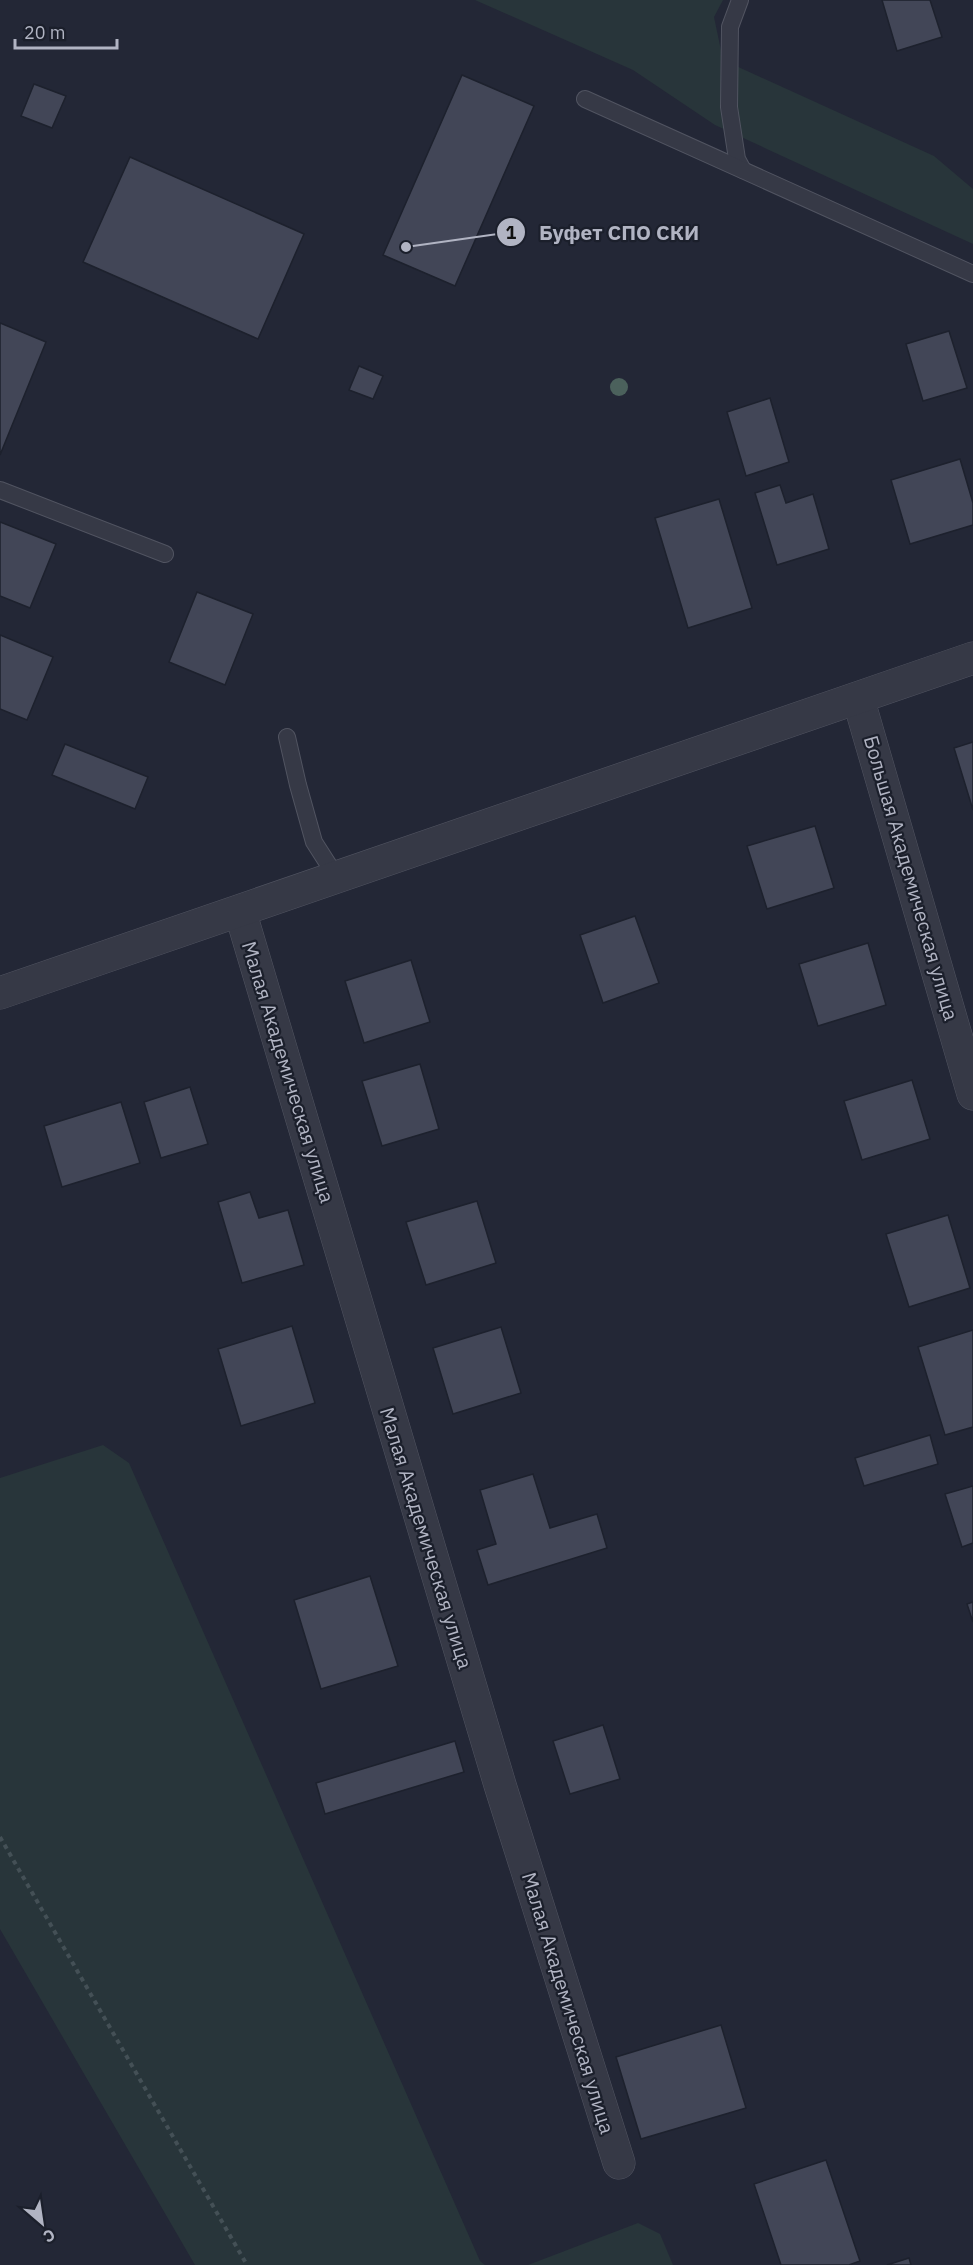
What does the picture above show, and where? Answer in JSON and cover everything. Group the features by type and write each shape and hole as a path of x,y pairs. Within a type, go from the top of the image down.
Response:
{"street":[{"path":"0,993 973,658"},
{"name":"Большая Академическая улица","path":"858,698 973,1094"},
{"name":"Малая Академическая улица","path":"240,911 500,1785 618,2163"}],"lane":[{"path":"740,0 730,27 729,107 737,159 743,170"},
{"path":"585,99 973,274"},
{"path":"0,490 165,554"},
{"path":"287,737 314,842 337,878"}],"path":[{"path":"0,1837 247,2265"}],"shaded area":[{"path":"475,0 723,0 714,17 723,60 934,156 973,189 973,244 715,125 633,70"},
{"path":"103,1445 129,1463 480,2261 485,2265 195,2265 0,1929 0,1478"},
{"path":"638,2223 660,2234 673,2265 528,2265"}],"building":[{"path":"882,0 930,0 942,37 897,51"},
{"path":"462,75 534,106 455,286 383,255"},
{"path":"34,84 66,96 52,128 21,116"},
{"path":"130,157 304,234 258,339 83,262"},
{"path":"0,323 46,342 0,455"},
{"path":"949,331 967,388 923,401 906,344"},
{"path":"359,366 383,376 373,399 349,390"},
{"path":"770,398 789,462 746,476 727,412"},
{"path":"960,459 973,503 973,525 910,544 891,480"},
{"path":"780,485 786,503 813,494 829,549 777,565 755,493"},
{"path":"719,499 752,608 688,628 655,518"},
{"path":"0,522 56,544 30,608 0,596"},
{"path":"197,592 253,614 225,685 169,662"},
{"path":"0,635 53,657 27,720 0,709"},
{"path":"973,742 973,810 954,748"},
{"path":"65,744 148,777 135,809 52,775"},
{"path":"815,826 834,888 767,909 747,846"},
{"path":"635,916 659,983 603,1003 580,935"},
{"path":"868,943 886,1005 818,1026 799,964"},
{"path":"411,960 430,1022 364,1043 345,981"},
{"path":"420,1064 439,1129 382,1146 362,1081"},
{"path":"912,1080 930,1139 862,1160 844,1101"},
{"path":"190,1087 208,1144 161,1158 144,1102"},
{"path":"121,1102 140,1163 62,1187 44,1126"},
{"path":"250,1192 259,1218 288,1210 304,1265 242,1283 218,1202"},
{"path":"477,1201 496,1263 426,1285 406,1222"},
{"path":"948,1215 970,1288 909,1307 886,1234"},
{"path":"292,1326 315,1403 241,1426 218,1349"},
{"path":"501,1327 521,1393 453,1414 433,1348"},
{"path":"973,1330 973,1427 945,1435 918,1347"},
{"path":"930,1435 938,1464 864,1486 855,1458"},
{"path":"533,1474 550,1528 597,1514 607,1548 488,1585 477,1550 496,1544 480,1490"},
{"path":"973,1486 973,1543 962,1547 945,1494"},
{"path":"370,1576 398,1666 321,1689 294,1600"},
{"path":"973,1602 973,1622 967,1604"},
{"path":"603,1725 620,1779 570,1794 553,1741"},
{"path":"455,1741 464,1772 325,1814 316,1783"},
{"path":"721,2025 746,2108 641,2139 616,2057"},
{"path":"826,2160 860,2261 849,2265 781,2265 754,2184"},
{"path":"909,2258 911,2265 887,2265"}],"place":[{"name":"Буфет СПО СКИ","path":"406,247"}]}
